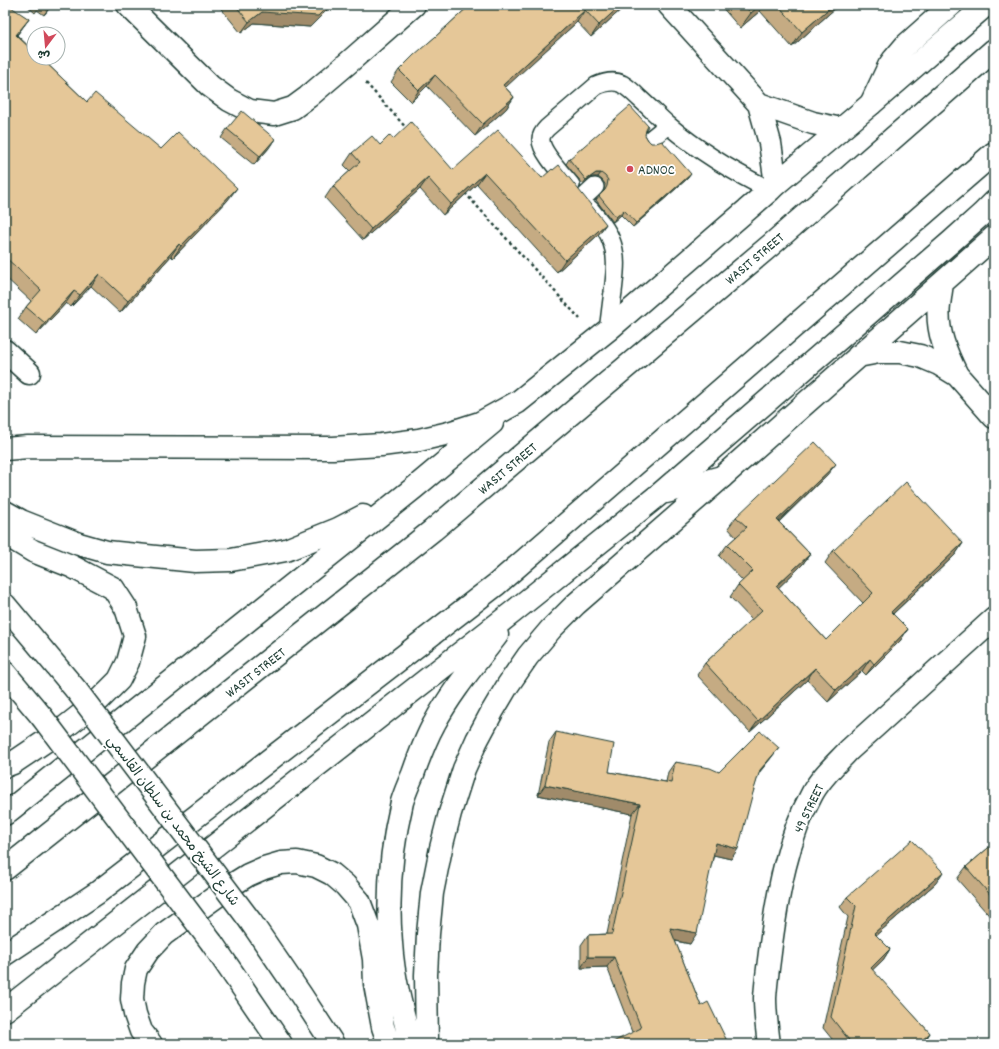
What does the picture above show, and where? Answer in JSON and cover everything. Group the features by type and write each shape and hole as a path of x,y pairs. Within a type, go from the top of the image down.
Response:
{"main road":[{"path":"128,5 210,86 229,100 250,111 274,114 293,108 308,97 414,5"},
{"path":"669,5 759,104 770,143 773,187"},
{"path":"872,104 889,66 900,52 951,5"},
{"path":"5,814 414,488 603,334 986,5"},
{"name":"WASIT STREET","path":"5,869 433,530 772,244 994,50"},
{"path":"759,104 813,123 841,129"},
{"path":"5,954 97,893 497,584 994,153"},
{"path":"5,1010 513,612 661,494 946,246 994,202"},
{"path":"427,1044 426,976 432,893 450,813 464,769 477,740 508,685 528,656 551,629 576,604 994,237"},
{"path":"942,283 939,307 940,331 946,353 956,375"},
{"path":"5,351 29,373"},
{"path":"858,356 879,352 900,352 920,356 939,364 956,375 994,417"},
{"path":"5,449 28,447 333,448 381,445 419,440 480,423 518,402"},
{"path":"661,494 722,477"},
{"path":"5,512 21,522 79,544 107,552 195,561 231,560 286,550 332,532 414,488"},
{"path":"5,534 33,551 71,566 113,588 126,608 135,636 128,662 119,680 96,703 59,732 13,763 5,766"},
{"name":"شارع الشيخ محمد بن سلطان القاسمي","path":"5,605 77,691 250,922 333,1044"},
{"path":"411,1044 396,982 391,944 389,908 395,836 402,800 421,751 434,724 450,698 513,612"},
{"name":"49 STREET","path":"770,1044 766,1022 765,998 774,925 789,853 800,819 812,793 828,772 849,750 992,626"},
{"path":"5,673 42,717 212,943 282,1044"},
{"path":"150,1044 142,1031 132,999 136,968 148,951 164,934 234,883 264,868 281,863 297,862 316,866 332,874 345,885 359,902 368,925 374,959 375,984 383,1027 389,1044"}],"lane":[{"path":"603,334 616,269 614,248 606,229 545,153 541,140 546,128 596,86 614,82 622,84 630,89 668,124 702,152 754,182 773,187"},
{"path":"652,138 668,124"},
{"path":"582,199 595,187"}],"path":[{"path":"348,63 412,134"},
{"path":"465,192 603,334"}],"building":[{"path":"5,5 8,5 29,19 16,35 26,44 26,66 49,66 87,102 95,93 161,149 178,132 237,188 181,246 179,244 128,301 99,274 80,295 74,291 45,323 26,307 41,290 5,257"},
{"path":"235,5 329,5 318,16 262,12 249,22"},
{"path":"470,5 621,5 599,25 585,10 503,85 514,97 483,124 435,75 419,90 399,70"},
{"path":"743,5 760,5 751,13"},
{"path":"778,5 833,5 802,32"},
{"name":"ADNOC","path":"630,106 648,126 645,135 648,140 651,143 662,141 691,174 636,223 624,210 616,217 599,196 607,186 608,180 605,176 601,173 596,173 586,180 569,159"},
{"path":"242,111 275,139 260,156 227,129"},
{"path":"411,122 453,170 498,130 542,178 559,165 606,224 565,260 485,173 451,204 428,178 371,229 333,186 360,162 352,153 372,136 380,145 390,135 393,139"},
{"path":"815,442 836,464 777,520 810,554 776,586 826,640 873,593 833,551 906,482 963,543 891,612 908,629 874,664 870,659 836,690 815,668 758,721 705,663 762,610 738,585 753,571 727,545 747,527 736,517"},
{"path":"760,731 779,748 760,770 738,849 716,843 697,933 670,928 701,1006 708,1002 727,1041 727,1044 609,1044 641,1028 614,957 588,957 588,935 612,934 640,804 545,785 556,732 614,744 609,772 671,783 675,762 710,768 719,772"},
{"path":"912,840 943,872 874,933 890,949 871,968 930,1033 918,1044 852,1044 831,1017 856,906 847,897"},
{"path":"994,843 994,899 966,867"}],"place":[{"name":"ADNOC","path":"630,169"}]}
